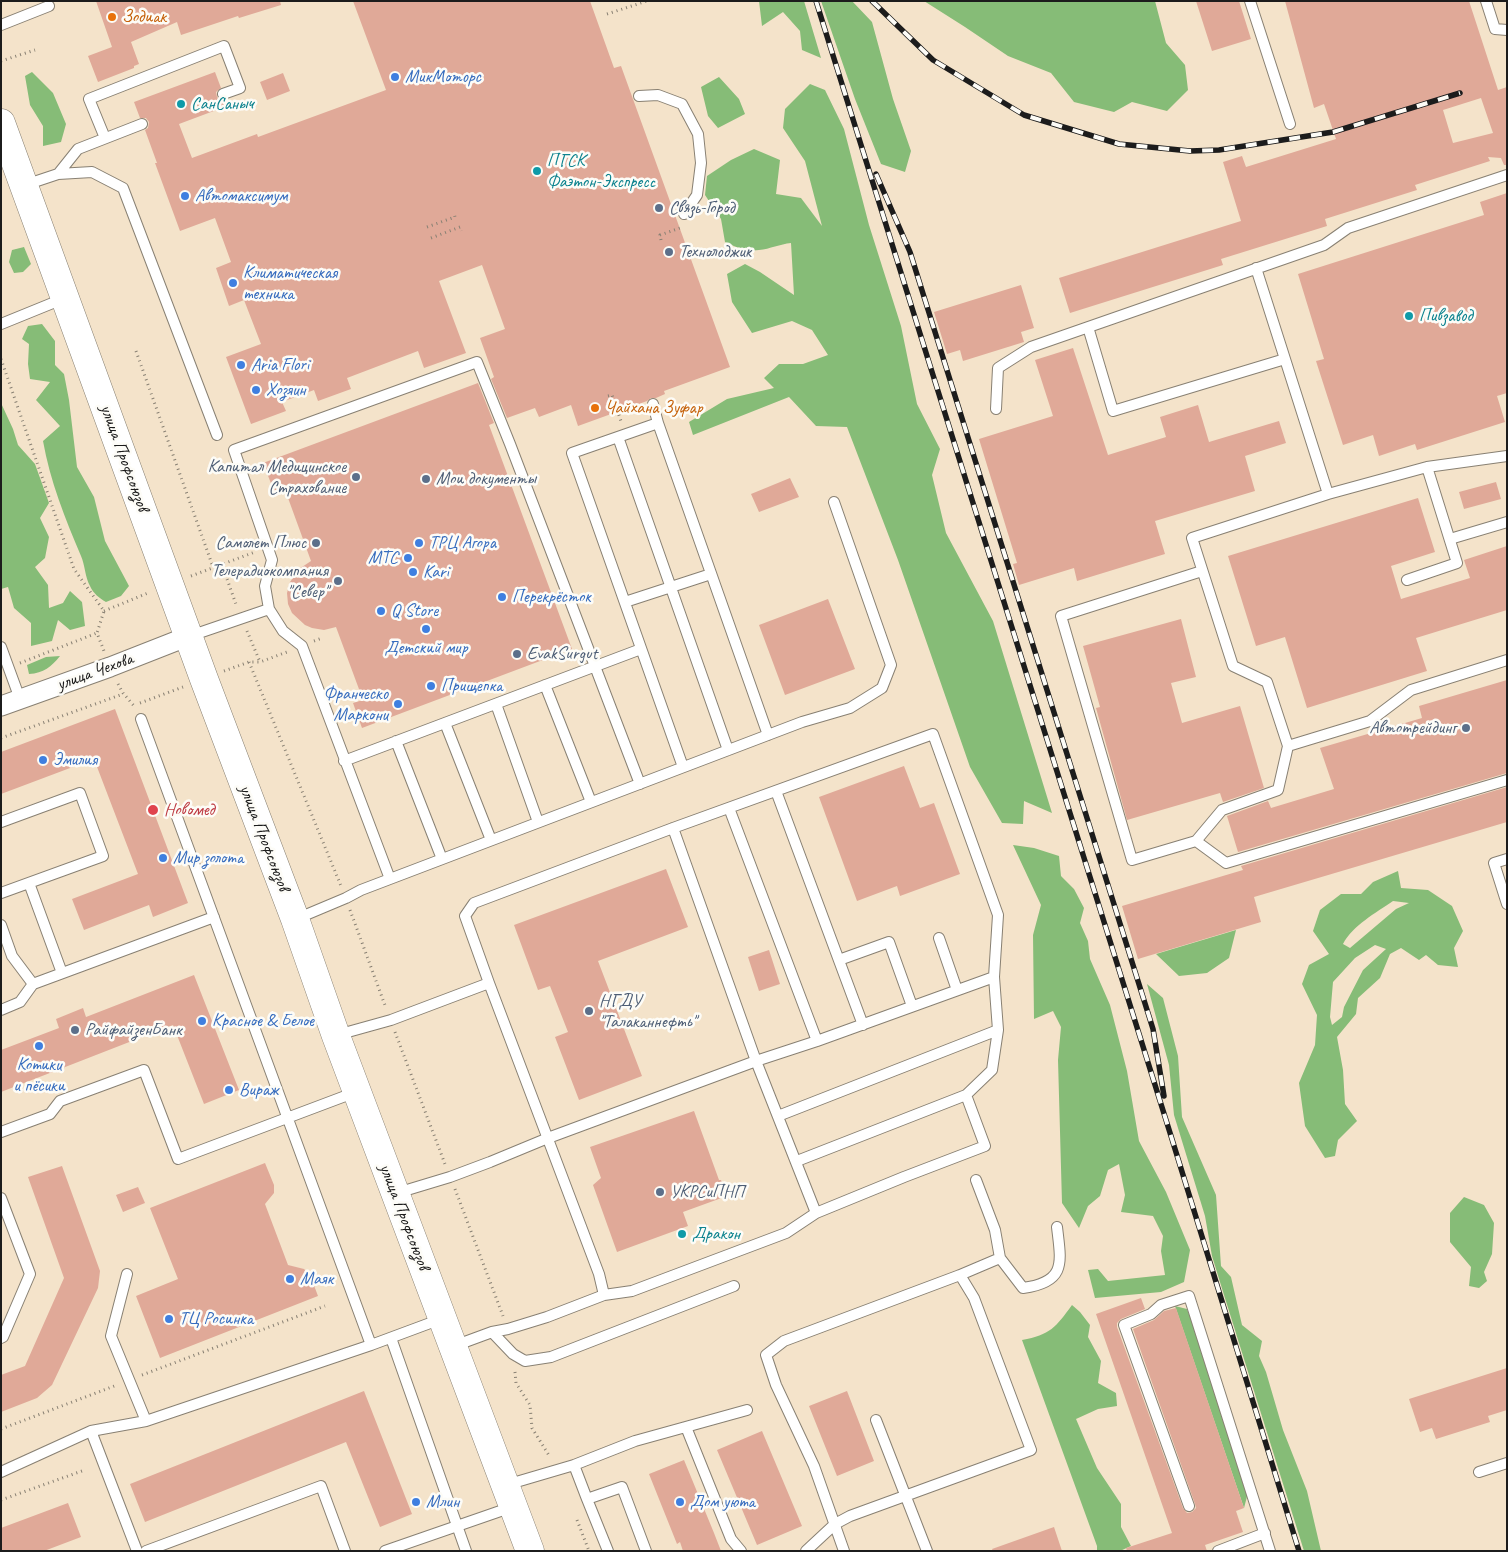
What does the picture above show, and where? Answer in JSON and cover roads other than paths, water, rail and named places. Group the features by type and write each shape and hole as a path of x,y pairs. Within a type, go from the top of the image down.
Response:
{"main road":[{"name":"улица Профсоюзов","path":"1,123 295,919 336,1036 530,1551"}],"street":[{"name":"улица Чехова","path":"1,706 189,636"}],"lane":[{"path":"1250,1 1290,124"},
{"path":"1486,1 1495,29 1507,30"},
{"path":"1,25 49,6"},
{"path":"105,138 89,99 224,46 240,88 223,94"},
{"path":"638,96 658,96 682,104 698,134 701,163 697,195 684,214"},
{"path":"58,174 78,149 142,124"},
{"path":"24,185 58,174 92,172 123,188 217,435"},
{"path":"996,408 998,368 1030,347 1324,245 1348,228 1507,175"},
{"path":"1256,268 1328,494"},
{"path":"1,324 66,297"},
{"path":"1088,327 1113,411 1285,359"},
{"path":"390,879 302,646 283,631 269,609 265,586 272,560 234,450 477,362 640,784"},
{"path":"652,404 768,735"},
{"path":"658,423 572,453 683,767"},
{"path":"618,437 728,750"},
{"path":"1202,571 1060,616 1132,860 1196,841 1222,810 1278,790 1288,746 1267,682 1233,666 1192,538 1328,494 1427,466 1506,459"},
{"path":"1407,580 1457,563 1427,466"},
{"path":"295,919 361,890 538,822 802,722 850,708 882,688 891,665 834,502"},
{"path":"1450,539 1507,522"},
{"path":"625,602 710,574"},
{"path":"189,636 269,609"},
{"path":"1,647 20,700"},
{"path":"344,760 641,649"},
{"path":"1288,746 1370,722 1410,690 1507,660"},
{"path":"545,685 591,802"},
{"path":"496,704 538,822"},
{"path":"141,719 371,1345"},
{"path":"445,723 491,840"},
{"path":"604,1295 599,1274 489,983 466,916 474,903 673,828 933,734 998,915 994,977 998,1030 992,1070 966,1095 796,1161"},
{"path":"396,741 442,859"},
{"path":"1196,841 1226,863 1507,780"},
{"path":"776,791 863,1025"},
{"path":"1,822 80,793 103,856 1,893"},
{"path":"729,808 817,1041"},
{"path":"673,828 756,1061 816,1213"},
{"path":"1507,859 1494,863 1507,904"},
{"path":"29,883 62,973"},
{"path":"1,1010 20,1002 32,984 214,917"},
{"path":"1,925 12,956 32,984"},
{"path":"939,938 957,990"},
{"path":"839,960 889,942 912,1006"},
{"path":"396,1194 450,1177 548,1138 756,1061 863,1025 994,977"},
{"path":"336,1036 391,1020 489,983"},
{"path":"778,1116 998,1030"},
{"path":"1,1132 50,1114 60,1100 144,1070 178,1159 357,1091"},
{"path":"453,1347 492,1332 547,1317 604,1295 632,1291 786,1233 816,1213 985,1146 966,1095"},
{"path":"976,1180 995,1230 1000,1258 1023,1288 1038,1286 1054,1277 1061,1262 1057,1227"},
{"path":"1,1198 30,1274 1,1338"},
{"path":"844,1551 814,1466 776,1385 766,1355 784,1341 960,1275 1000,1258"},
{"path":"127,1274 111,1336 146,1421"},
{"path":"806,1551 835,1524 850,1516 1030,1450 974,1298 960,1275"},
{"path":"492,1332 513,1354 525,1361 551,1357 734,1286"},
{"path":"1189,1506 1124,1325 1151,1314 1162,1305 1189,1296 1270,1551"},
{"path":"1,1472 91,1431 146,1421 442,1319"},
{"path":"391,1338 466,1551"},
{"path":"385,1551 456,1526 557,1469 634,1441 747,1410"},
{"path":"876,1420 928,1551"},
{"path":"686,1427 730,1539 741,1551"},
{"path":"91,1431 137,1551"},
{"path":"1479,1472 1507,1463"},
{"path":"574,1464 608,1551"},
{"path":"146,1551 321,1486 345,1551"},
{"path":"587,1499 622,1487 646,1551"},
{"path":"1218,1551 1264,1533"}],"railway":[{"path":"816,1 1299,1551"},
{"path":"872,1 933,60 1024,115 1119,144 1190,151 1219,150 1333,132 1460,93"},
{"path":"876,174 910,252 1153,1029 1164,1096"}],"place":[{"name":"Зодиак","path":"112,17"},
{"name":"МикМоторс","path":"395,77"},
{"name":"СанСаныч","path":"181,104"},
{"name":"ПГСК Фаэтон-Экспресс","path":"537,171"},
{"name":"Автомаксимум","path":"185,196"},
{"name":"Связь-Город","path":"659,208"},
{"name":"Технолоджик","path":"669,252"},
{"name":"Климатическая техника","path":"233,283"},
{"name":"Пивзавод","path":"1409,316"},
{"name":"Aria Flori","path":"241,365"},
{"name":"Хозяин","path":"256,390"},
{"name":"Чайхана Зуфар","path":"595,408"},
{"name":"Капитал Медицинское Страхование","path":"356,477"},
{"name":"Мои документы","path":"426,479"},
{"name":"Самолет Плюс","path":"316,543"},
{"name":"ТРЦ Агора","path":"419,543"},
{"name":"МТС","path":"408,558"},
{"name":"Kari","path":"413,572"},
{"name":"Телерадиокомпания \"Север\"","path":"338,581"},
{"name":"Перекрёсток","path":"502,597"},
{"name":"Q Store","path":"381,611"},
{"name":"Детский мир","path":"426,629"},
{"name":"EvakSurgut","path":"517,654"},
{"name":"Прищепка","path":"431,686"},
{"name":"Франческо Маркони","path":"398,704"},
{"name":"Автотрейдинг","path":"1466,728"},
{"name":"Эмилия","path":"43,760"},
{"name":"Новомед","path":"153,810"},
{"name":"Мир золота","path":"163,858"},
{"name":"НГДУ \"Талаканнефть\"","path":"589,1011"},
{"name":"Красное & Белое","path":"202,1021"},
{"name":"РайфайзенБанк","path":"75,1030"},
{"name":"Котики и пёсики","path":"39,1046"},
{"name":"Вираж","path":"229,1090"},
{"name":"УКРСиПНП","path":"660,1192"},
{"name":"Дракон","path":"682,1234"},
{"name":"Маяк","path":"290,1279"},
{"name":"ТЦ Росинка","path":"169,1319"},
{"name":"Млин","path":"416,1502"},
{"name":"Дом уюта","path":"680,1502"}]}
